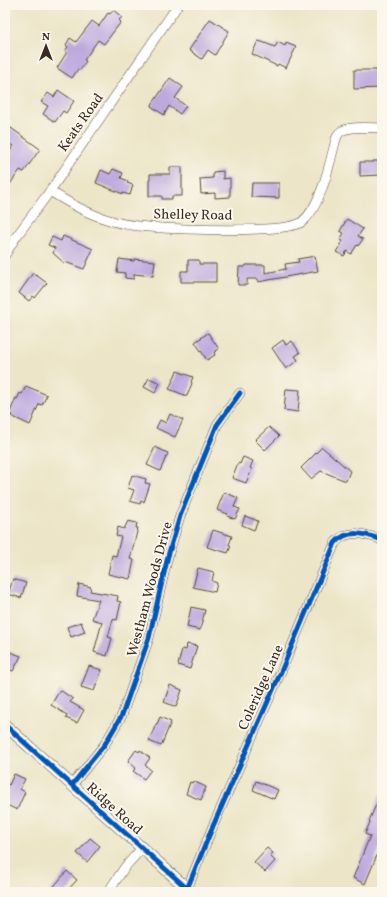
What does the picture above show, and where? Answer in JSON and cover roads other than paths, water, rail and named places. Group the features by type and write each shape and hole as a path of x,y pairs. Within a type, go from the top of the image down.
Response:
{"street":[{"name":"Keats Road","path":"5,256 16,237 50,191 178,5"},
{"name":"Shelley Road","path":"50,191 67,202 90,213 121,223 147,227 249,229 280,228 298,224 312,213 322,188 336,139 340,133 345,130 356,128 382,128"},
{"name":"Westham Woods Drive","path":"72,785 105,744 122,715 149,638 168,556 180,516 217,425 240,393"},
{"name":"Coleridge Lane","path":"189,890 213,826 280,674 335,542 343,535 352,533 361,533 382,540"},
{"name":"Ridge Road","path":"5,725 189,890"},
{"path":"108,892 125,867 142,848"}]}
